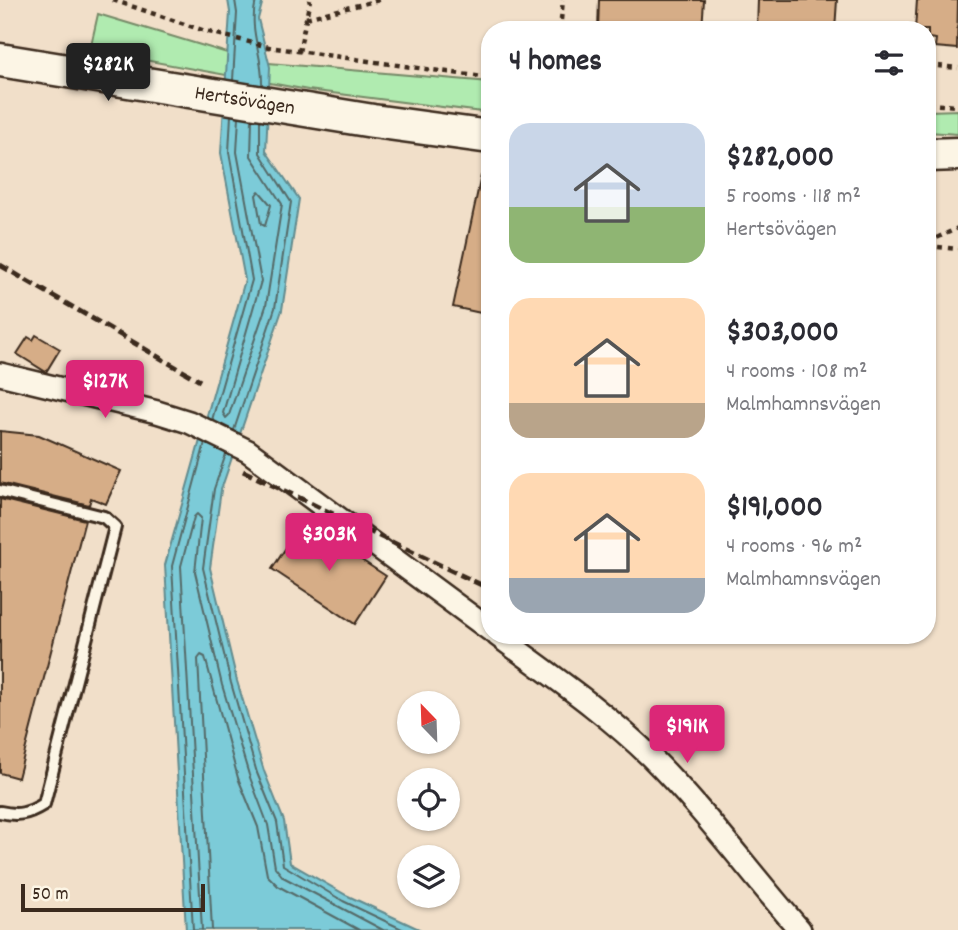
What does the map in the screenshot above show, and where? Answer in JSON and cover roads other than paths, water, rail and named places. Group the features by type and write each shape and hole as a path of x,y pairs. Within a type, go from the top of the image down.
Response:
{"main road":[{"name":"Hertsövägen","path":"7,61 481,136"},
{"path":"936,155 958,154"}],"street":[{"path":"0,374 132,405 189,422 248,451 481,623"},
{"path":"509,644 591,705 650,757 800,930"}],"lane":[{"path":"0,491 104,517 114,527 44,803 30,813 15,815 0,812"}],"water":[{"path":"228,0 263,0 258,19 270,67 266,151 299,199 282,310 221,490 210,568 237,681 264,771 284,821 290,863 346,895 421,930 186,930 165,565 245,280 221,153 230,12"}],"railway":[{"path":"0,265 200,381"},
{"path":"243,471 481,585"}]}
